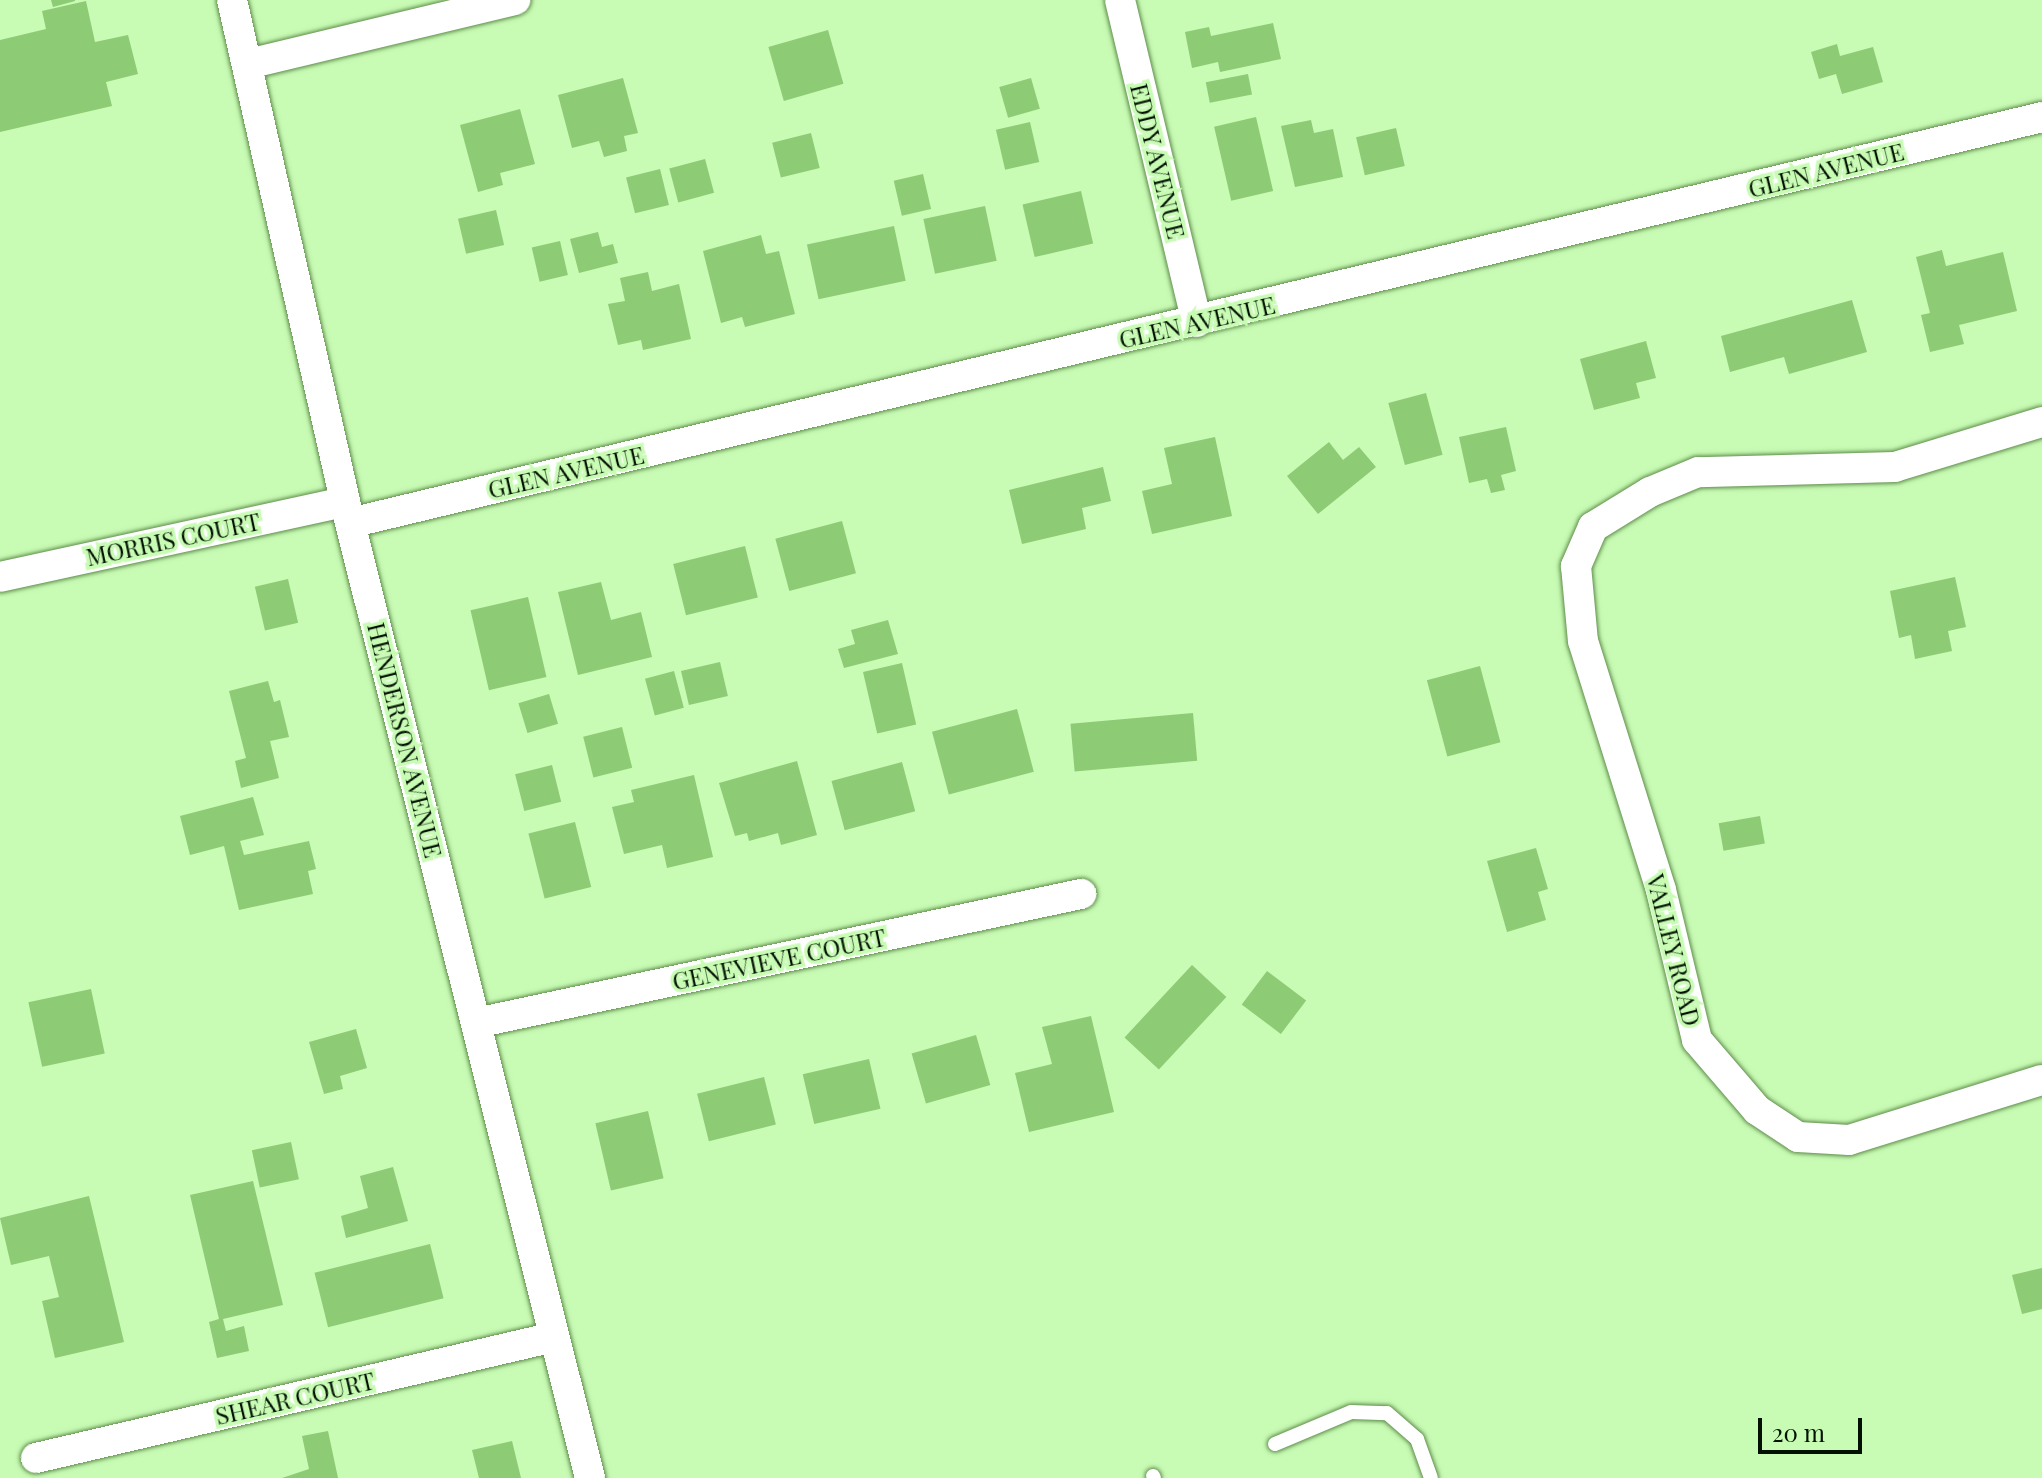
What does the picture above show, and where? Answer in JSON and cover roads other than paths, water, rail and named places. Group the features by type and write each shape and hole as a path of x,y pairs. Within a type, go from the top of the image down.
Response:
{"street":[{"name":"HENDERSON AVENUE","path":"232,0 348,512 590,1478"},
{"path":"248,64 515,0"},
{"name":"EDDY AVENUE","path":"1120,0 1197,322"},
{"name":"GLEN AVENUE","path":"348,512 1197,322 2042,117"},
{"name":"VALLEY ROAD","path":"2042,422 1895,467 1698,472 1650,492 1593,527 1576,566 1583,641 1661,890 1697,1040 1757,1110 1798,1137 1849,1140 2042,1080"},
{"name":"MORRIS COURT","path":"0,577 348,512"},
{"name":"GENEVIEVE COURT","path":"476,1023 1081,894"},
{"name":"SHEAR COURT","path":"36,1458 554,1337"}],"lane":[{"path":"1275,1444 1351,1412 1387,1413 1417,1439 1431,1478"}]}
